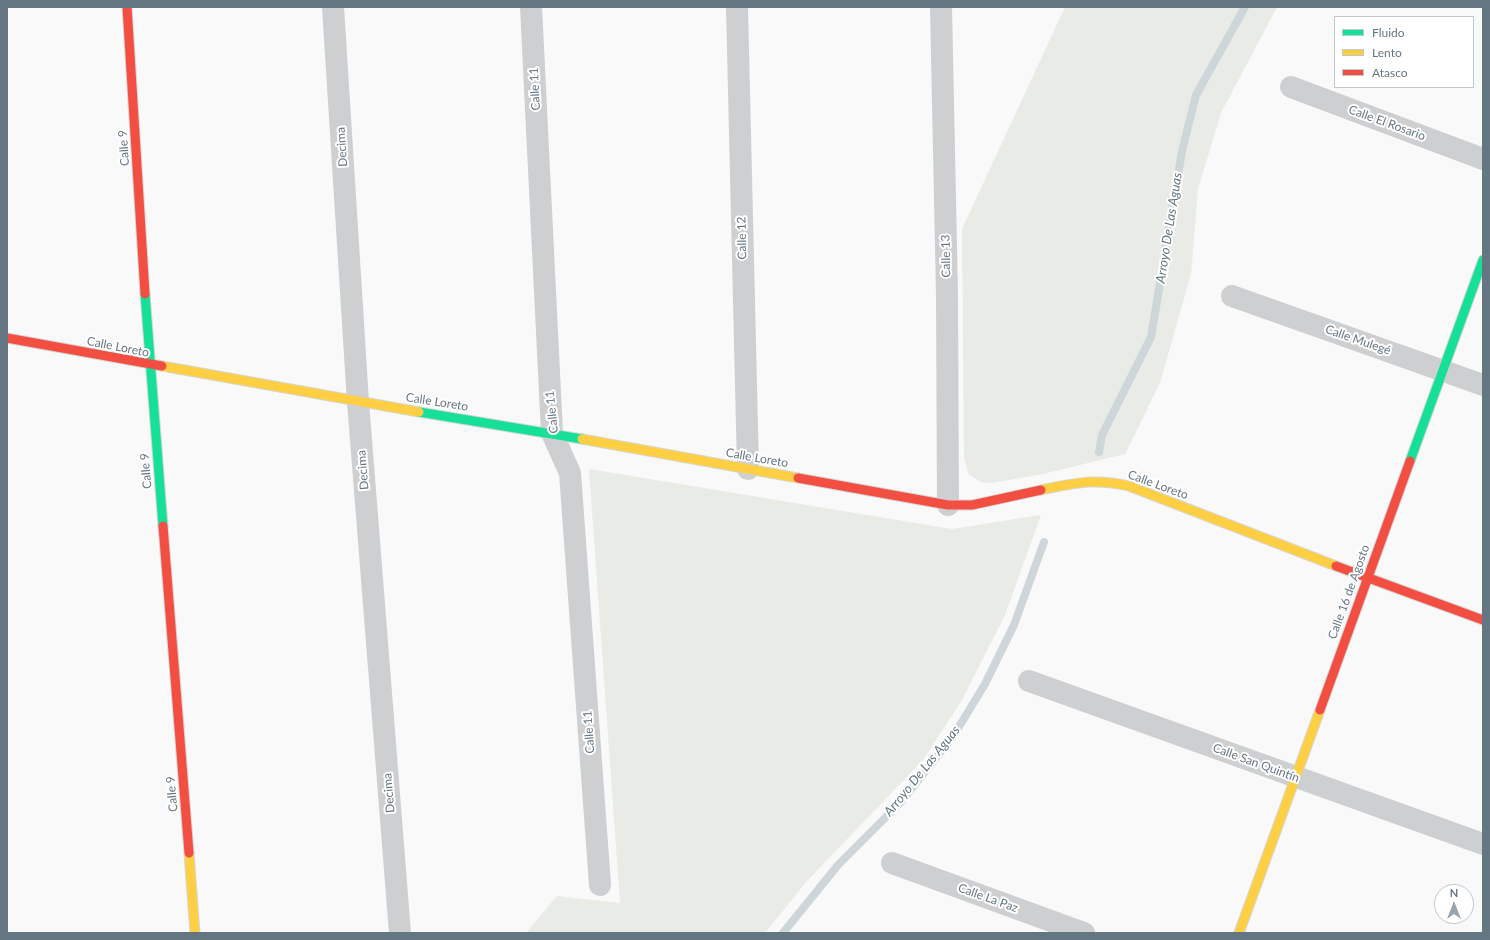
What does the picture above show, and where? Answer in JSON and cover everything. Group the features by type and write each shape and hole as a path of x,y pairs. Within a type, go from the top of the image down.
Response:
{"street":[{"name":"Calle 9","path":"127,7 150,365 195,933"},
{"name":"Decima","path":"333,7 358,402 400,933"},
{"name":"Calle 11","path":"531,7 552,432 570,473 600,885"},
{"name":"Calle 12","path":"737,7 748,469"},
{"name":"Calle 13","path":"941,7 947,295 948,505"},
{"name":"Calle El Rosario","path":"1291,87 1483,158"},
{"name":"Calle 16 de Agosto","path":"1239,933 1366,578 1483,260"},
{"name":"Calle Mulegé","path":"1232,296 1483,385"},
{"name":"Calle Loreto","path":"7,338 358,402 552,432 948,505 972,505 1084,481 1107,481 1129,486 1366,578 1483,620"},
{"name":"Calle San Quintín","path":"1029,681 1483,844"},
{"name":"Calle La Paz","path":"892,863 1084,933"}],"shaded area":[{"path":"1065,7 1277,7 1221,113 1198,189 1191,274 1160,383 1125,454 1043,474 992,483 981,482 969,475 964,458 962,229"},
{"path":"589,469 952,529 1041,515 1005,615 962,700 923,760 807,881 765,933 526,933 557,896 620,903"}],"waterway":[{"name":"Arroyo De Las Aguas","path":"1099,452 1102,435 1151,337 1182,151 1196,95 1245,7"},
{"name":"Arroyo De Las Aguas","path":"783,933 838,865 900,803 954,735 985,684 1014,625 1044,542"}],"traffic: fast":[{"path":"1410,461 1483,260"},
{"path":"145,294 163,526"},
{"path":"419,412 582,439"}],"traffic: slow":[{"path":"162,366 419,412"},
{"path":"582,439 798,478"},
{"path":"1041,490 1085,482 1105,482 1129,486 1336,566"},
{"path":"1239,933 1320,710"},
{"path":"189,853 195,933"}],"traffic: jam":[{"path":"127,7 145,294"},
{"path":"7,338 162,366"},
{"path":"1320,710 1410,461"},
{"path":"798,478 948,505 972,505 1041,490"},
{"path":"163,526 189,853"},
{"path":"1336,566 1483,620"}]}
